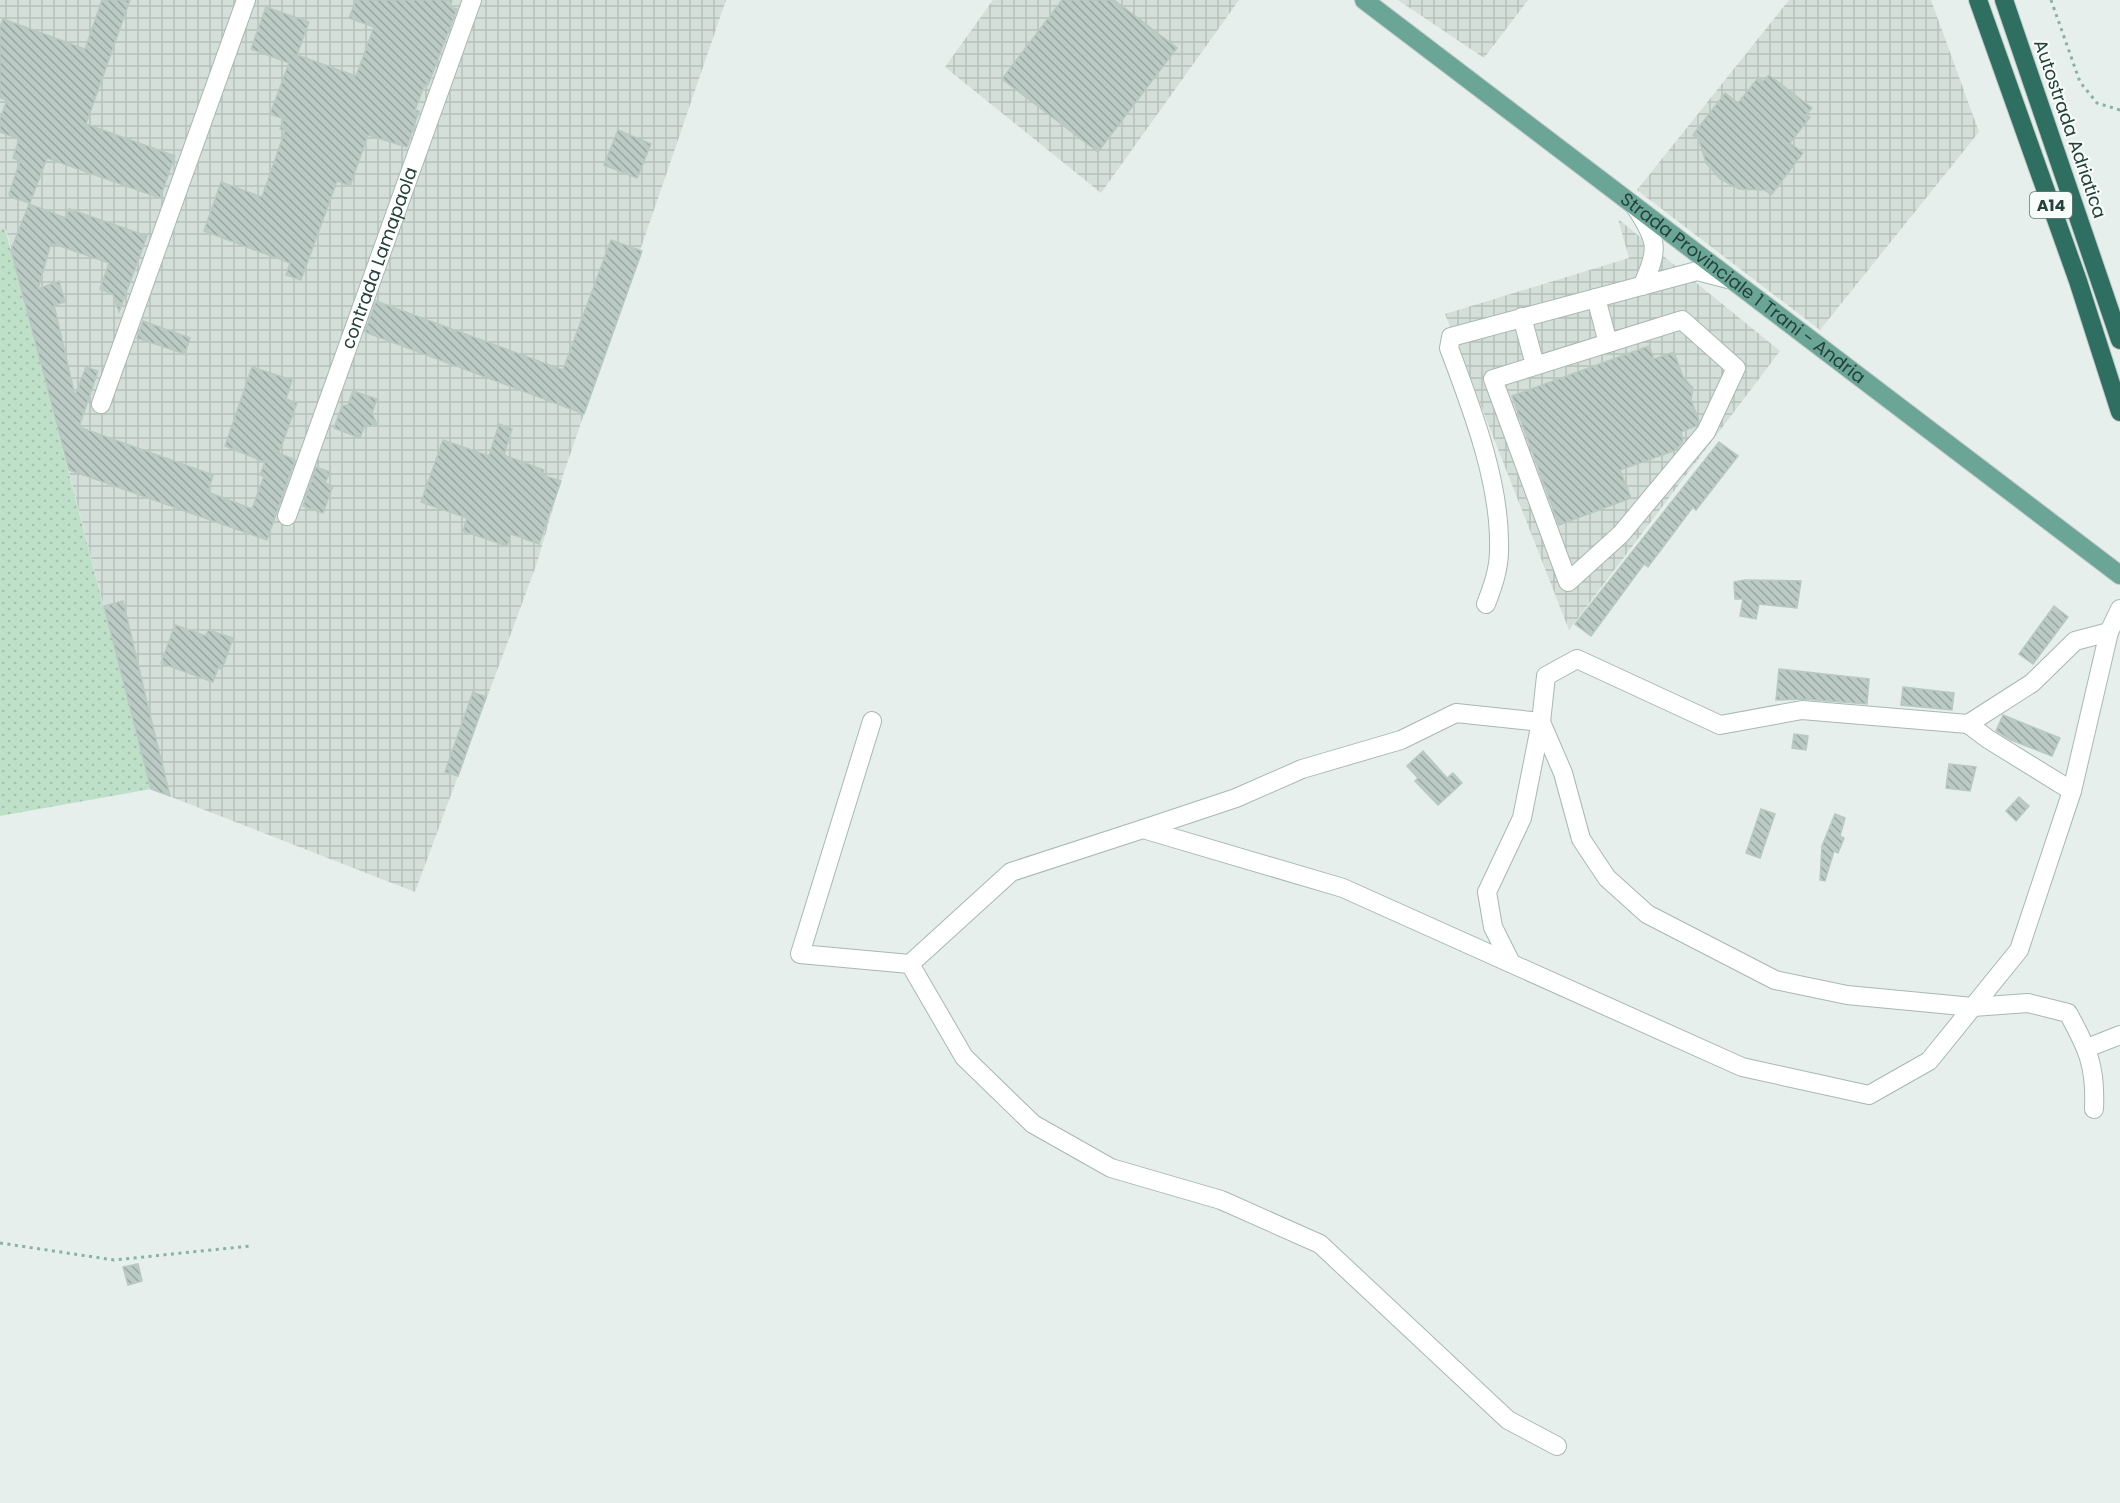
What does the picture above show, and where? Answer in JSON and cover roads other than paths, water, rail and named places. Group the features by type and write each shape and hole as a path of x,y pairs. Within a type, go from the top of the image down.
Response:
{"highway":[{"name":"A14","path":"1978,0 2078,280 2120,412"},
{"name":"Autostrada Adriatica","path":"2004,0 2120,340"}],"main road":[{"name":"Strada Provinciale 1 Trani - Andria","path":"1364,0 2120,575"}],"street":[{"path":"101,404 246,0"},
{"name":"contrada Lamapaola","path":"287,516 471,0"},
{"path":"1635,207 1652,232 1655,260 1642,286"},
{"path":"1486,604 1495,579 1500,550 1497,511 1484,451 1449,348 1451,337 1697,271 1732,280"},
{"path":"1596,298 1608,343"},
{"path":"1522,317 1535,366"},
{"path":"1682,320 1736,368 1706,432 1621,534 1568,582 1493,379 1608,343 1682,320"},
{"path":"1143,829 1343,888 1742,1067 1869,1095 1929,1061 2019,950 2072,792 2109,632 2120,609"},
{"path":"1968,724 2032,683 2075,641 2109,632"},
{"path":"1511,963 1493,927 1487,892 1522,818 1541,722 1546,676 1577,659 1720,725 1802,710 1968,724 2072,792"},
{"path":"872,721 800,954 910,964 1011,872 1236,798 1302,769 1401,740 1456,713 1541,722"},
{"path":"1541,722 1563,774 1581,839 1607,878 1647,914 1775,980 1847,995 1973,1007 2028,1003 2068,1013 2087,1048 2096,1080 2094,1109"},
{"path":"910,964 964,1057 1033,1124 1111,1168 1221,1200 1320,1244 1508,1420 1557,1446"},
{"path":"2087,1048 2120,1035"}]}
